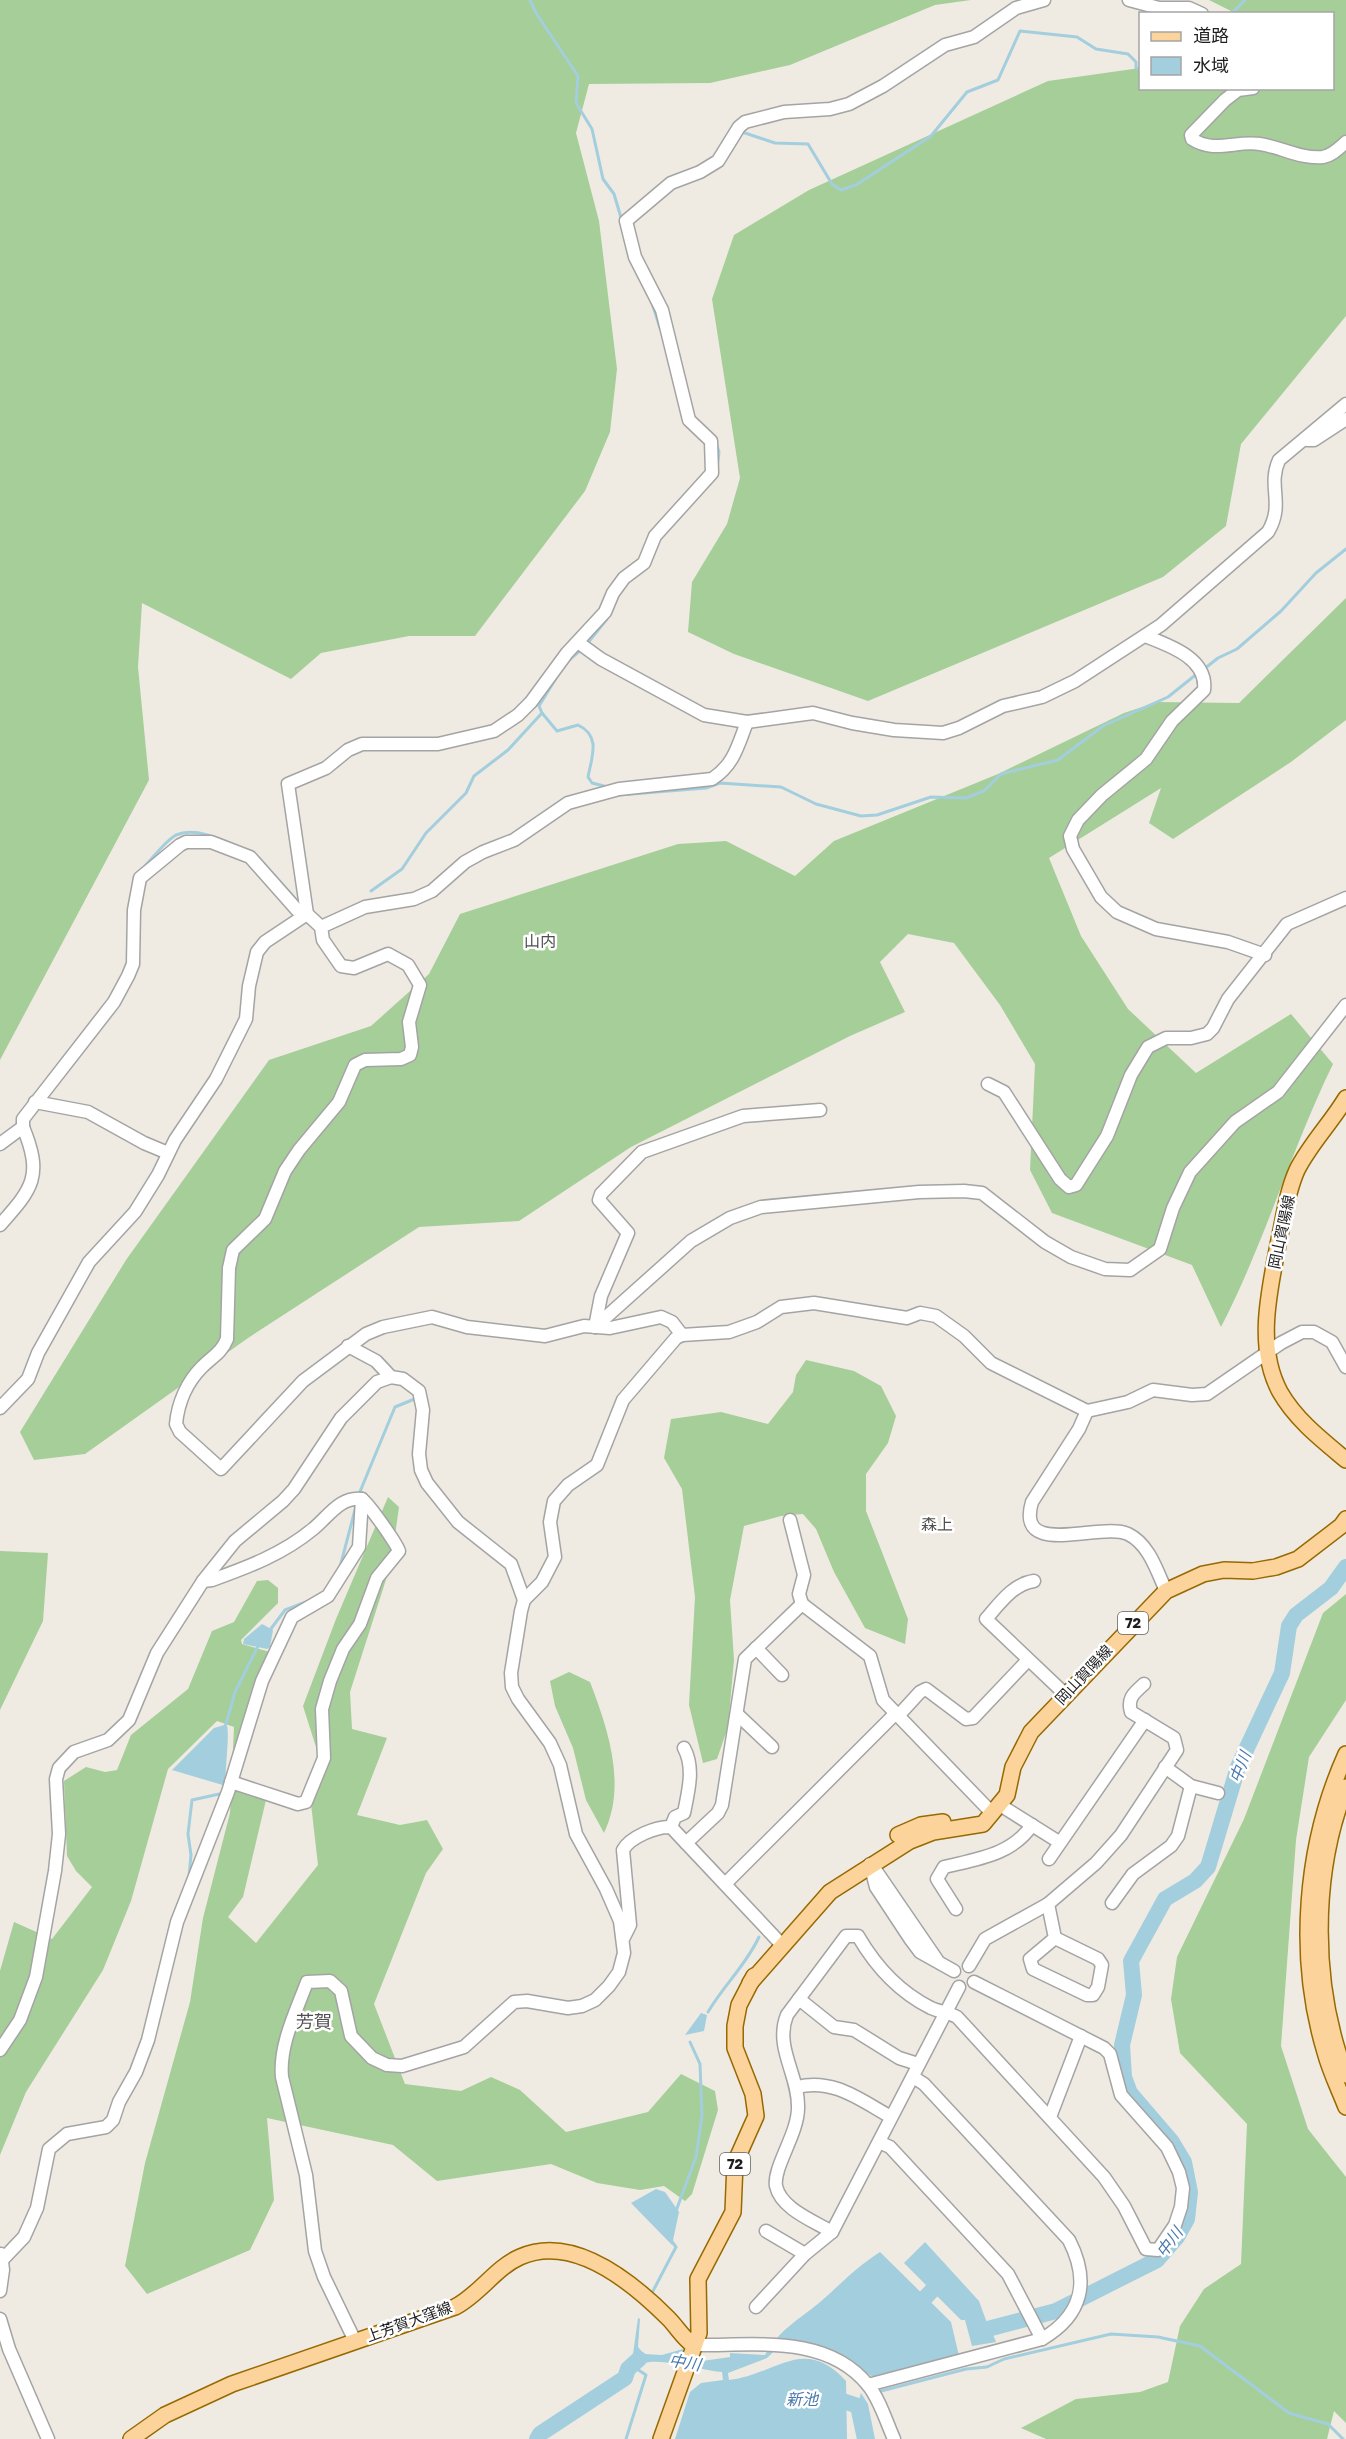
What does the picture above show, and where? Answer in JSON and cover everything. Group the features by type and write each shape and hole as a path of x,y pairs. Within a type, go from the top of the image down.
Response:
{"main road":[{"name":"岡山賀陽線","path":"1346,1098 1297,1170 1287,1198 1268,1301 1266,1328 1279,1390 1292,1410 1346,1461"},
{"name":"岡山賀陽線","path":"994,1812 1007,1795 1013,1767 1024,1742 1166,1591 1203,1574 1224,1570 1253,1571 1276,1567 1298,1559 1341,1526 1346,1519"},
{"path":"1346,1754 1328,1802 1318,1839 1311,1891 1308,1963 1314,2008 1325,2053 1346,2107"},
{"path":"1346,1787 1330,1843 1323,1888 1321,1962 1336,2049 1346,2075"},
{"name":"72","path":"693,2347 700,2323 698,2279 733,2212 735,2163 756,2116 753,2094 735,2048 735,2026 739,2005 750,1983 781,1944 830,1892 868,1861 933,1832 983,1824 994,1812"},
{"name":"上芳賀大窪線","path":"135,2438 165,2415 232,2384 455,2307 468,2300 504,2266 522,2256 555,2251 592,2260 609,2270 669,2319 693,2347"},
{"path":"661,2439 693,2347"}],"street":[{"path":"307,914 288,784 326,768 354,747 362,744 424,746 494,731 525,708 567,653 583,646 606,612 614,592 624,578 644,563 655,536 712,472 711,441 692,424 663,310 635,257 626,221 671,183 700,172 718,161 739,128 746,122 784,112 830,109 849,105 883,86 945,45 974,37 1016,9 1044,0"},
{"path":"1129,0 1159,8 1189,8 1198,12"},
{"path":"1238,90 1191,135 1192,139 1204,146 1216,147 1258,143 1309,156 1334,153 1346,142"},
{"path":"583,646 704,714 747,722 813,713 894,730 943,733 959,728 1003,706 1042,697 1075,681 1145,636 1254,546 1268,532 1277,514 1275,469 1279,460 1346,404"},
{"path":"1303,440 1314,440 1346,419"},
{"path":"1145,636 1178,650 1201,671 1204,690 1172,721 1146,759 1102,795 1078,820 1070,836 1073,849 1101,897 1117,912 1156,929 1228,942 1265,955"},
{"path":"321,927 365,907 414,899 432,891 465,862 514,840 568,803 619,789 712,779 724,771 733,760 747,722"},
{"path":"0,1144 18,1130 35,1101 69,1062 114,1002 132,964 134,910 140,878 180,845 186,842 211,842 250,857 297,910 307,914 321,927 323,940 341,966 354,968 388,954 408,965 419,980 420,991 409,1022 412,1051 401,1059 365,1060 355,1065 339,1102 299,1150 285,1171 265,1220 233,1250 229,1268 227,1339 223,1349 200,1369 187,1387 176,1424 180,1432 221,1468 303,1381 348,1346 375,1330 423,1317 467,1327 545,1336 584,1326 610,1328 661,1317 672,1322 682,1335"},
{"path":"988,1084 1004,1092 1060,1179 1069,1187 1076,1185 1107,1136 1131,1075 1148,1047 1166,1038 1191,1038 1207,1034 1228,999 1265,955 1287,924 1346,898"},
{"path":"0,1408 28,1379 38,1353 88,1262 135,1212 168,1153 216,1079 243,1027 257,952 265,942 307,914"},
{"path":"595,1327 692,1241 730,1218 761,1207 920,1192 982,1193 1045,1242 1071,1257 1105,1269 1130,1270 1160,1249 1173,1208 1190,1172 1235,1122 1278,1092 1346,1005"},
{"path":"35,1101 88,1112 144,1143 168,1153"},
{"path":"595,1327 601,1296 628,1233 599,1200 601,1194 632,1159 642,1152 743,1116 820,1110"},
{"path":"0,1225 24,1197 34,1176 35,1163 18,1130"},
{"path":"355,2341 324,2277 315,2252 306,2175 282,2077 281,2061 307,1982 318,1980 330,1982 341,1991 351,2036 372,2058 387,2065 413,2065 464,2047 514,2002 527,2001 568,2008 595,2000 619,1972 624,1953 624,1937 614,1905 576,1834 560,1765 554,1750 512,1687 511,1673 518,1619 524,1600 542,1582 555,1557 550,1522 554,1501 568,1485 597,1465 622,1400 667,1346 682,1335 729,1332 757,1322 781,1307 814,1303 907,1318 920,1313 936,1316 949,1325 991,1363 1087,1412 1128,1402 1153,1390 1192,1395 1207,1394 1292,1335 1302,1332 1314,1332 1332,1342 1346,1367"},
{"path":"348,1346 376,1361 391,1377 412,1384 423,1400 419,1454 421,1470 427,1483 458,1522 511,1564 524,1600"},
{"path":"0,2050 20,2020 36,1977 55,1871 58,1834 56,1779 59,1768 74,1752 108,1740 129,1719 157,1653 203,1581 235,1541 294,1489 341,1418 377,1382 391,1377"},
{"path":"1087,1412 1032,1502 1028,1516 1031,1525 1041,1534 1117,1530 1127,1533 1139,1540 1148,1552 1166,1591"},
{"path":"203,1581 221,1577 270,1557 313,1529 349,1499 362,1499 370,1503 380,1524 397,1543 399,1551 377,1578 360,1624 343,1649 330,1681 322,1709 324,1758 306,1802 298,1804 231,1782"},
{"path":"0,2291 2,2255 24,2237 37,2208 49,2149 67,2134 106,2127 113,2120 119,2102 136,2072 148,2040 177,1922 231,1782 262,1681 292,1617 328,1596 359,1547 362,1499"},
{"path":"790,1520 804,1575 800,1594 802,1604 870,1656 882,1700 994,1812 1032,1825 1059,1842"},
{"path":"1034,1581 1023,1583 1013,1590 986,1619 1066,1695"},
{"path":"686,1843 718,1813 722,1805 745,1659 802,1604"},
{"path":"756,1648 783,1675"},
{"path":"725,1884 920,1692 926,1689 966,1719 973,1718 1028,1660"},
{"path":"969,1966 985,1939 1048,1904 1096,1863 1121,1835 1177,1750 1174,1738 1131,1712 1129,1703 1131,1697 1144,1684"},
{"path":"737,1714 772,1747"},
{"path":"1049,1858 1145,1720"},
{"path":"671,1827 675,1817 684,1813 690,1790 688,1755 684,1748"},
{"path":"1165,1767 1191,1786 1218,1793"},
{"path":"1112,1903 1133,1874 1171,1846 1178,1836 1191,1786"},
{"path":"956,1910 937,1879 944,1867 994,1855 1023,1838 1032,1825"},
{"path":"624,1937 630,1925 623,1850 626,1844 661,1826 671,1827 781,1944"},
{"path":"868,1861 876,1887 920,1952 954,1971"},
{"path":"1048,1904 1055,1938"},
{"path":"832,2232 792,2208 782,2199 776,2186 778,2167 795,2130 798,2110 797,2087 783,2047 781,2030 787,2015 846,1936 858,1936 871,1958 903,1990 934,2010 946,2011 957,2017 1104,2177 1124,2205 1146,2249 1158,2250 1175,2225 1181,2207 1183,2188 1179,2172 1167,2146 1121,2095 1110,2054 1081,2036 974,1982"},
{"path":"1055,1938 1098,1959 1102,1972 1098,1988 1093,1995 1088,1995 1033,1969 1030,1959 1055,1938"},
{"path":"959,1966 969,1966 975,1973 974,1982 966,1988 959,1987 953,1978 954,1971 959,1966"},
{"path":"756,2307 805,2254 832,2232 959,1987"},
{"path":"800,2000 834,2027 854,2030 899,2058 918,2064"},
{"path":"1050,2117 1081,2036"},
{"path":"868,2385 1042,2339 1057,2330 1077,2301 1081,2277 1078,2258 1069,2240 924,2084 913,2077"},
{"path":"797,2087 811,2083 838,2087 891,2117"},
{"path":"879,2142 890,2147 1008,2274 1042,2339"},
{"path":"766,2231 805,2254"},
{"path":"0,2319 9,2349 48,2439"},
{"path":"693,2347 776,2346 813,2349 832,2356 846,2364 868,2385 894,2439"}],"green space":[{"path":"0,0 971,0 935,5 790,65 710,83 589,84 576,133 599,221 617,369 610,432 585,491 475,636 409,636 321,653 291,679 142,603 138,667 149,780 0,1060"},
{"path":"1209,0 1346,0 1346,316 1241,444 1226,526 1163,577 868,701 734,654 688,632 692,582 727,524 740,478 712,299 734,235 809,190 1048,81 1139,68 1139,90 1334,90 1334,12 1233,12"},
{"path":"1346,598 1346,720 1291,762 1173,839 1149,823 1161,788 1049,858 1081,936 1128,1009 1196,1073 1291,1014 1333,1064 1304,1129 1237,1295 1221,1327 1192,1265 1052,1213 1030,1170 1035,1064 1000,1005 954,943 908,934 880,962 905,1012 850,1036 631,1147 519,1221 419,1227 248,1338 85,1454 34,1460 20,1432 126,1260 269,1060 371,1026 429,974 460,914 678,844 726,841 795,876 834,841 998,774 1124,713 1157,702 1239,703"},
{"path":"806,1360 854,1371 881,1386 896,1416 888,1443 866,1474 866,1511 908,1619 905,1644 865,1628 834,1572 816,1529 803,1514 781,1516 744,1526 730,1600 734,1660 728,1727 717,1759 703,1763 689,1705 695,1597 682,1489 664,1458 671,1419 721,1412 768,1424 793,1392 796,1375"},
{"path":"388,1497 399,1507 391,1564 350,1692 352,1729 387,1738 357,1815 400,1825 427,1820 443,1849 426,1873 374,2004 405,2084 461,2091 491,2077 520,2090 566,2132 648,2112 681,2074 715,2091 718,2110 692,2194 685,2201 664,2186 640,2190 597,2183 551,2164 437,2181 393,2145 267,2118 274,2200 250,2250 147,2294 125,2266 145,2163 190,2002 203,1918 230,1813 234,1727 217,1721 168,1769 131,1901 103,1970 26,2092 0,2155 0,1971 14,1922 52,1939 92,1887 76,1871 67,1856 64,1781 86,1767 105,1772 117,1770 131,1735 188,1689 212,1631 234,1622 257,1581 268,1580 278,1588 278,1603 241,1640 242,1644 270,1652 236,1785 259,1792 266,1800 243,1897 228,1917 256,1943 318,1865 311,1804 322,1766 303,1706 336,1619"},
{"path":"0,1551 48,1553 43,1621 0,1710"},
{"path":"1346,1594 1346,1700 1309,1757 1296,1840 1281,2046 1308,2129 1346,2177 1346,2423 1334,2411 1327,2439 1046,2439 1021,2428 1076,2399 1140,2392 1168,2382 1180,2326 1204,2289 1241,2264 1247,2124 1180,2053 1171,1999 1177,1957 1244,1819 1323,1613"},
{"path":"569,1672 590,1682 608,1738 612,1757 614,1796 611,1815 604,1833 586,1800 573,1748 555,1706 550,1681"}],"water":[{"path":"262,1624 273,1630 270,1647 267,1649 243,1644 244,1639"},
{"path":"226,1722 228,1734 226,1786 172,1770 214,1728"},
{"path":"701,2013 707,2015 704,2031 685,2035"},
{"path":"656,2189 665,2192 679,2212 672,2245 631,2203"},
{"path":"925,2242 979,2301 987,2323 993,2324 995,2329 992,2332 996,2342 972,2346 965,2320 961,2320 904,2263"},
{"name":"新池","path":"880,2252 951,2322 959,2356 878,2379 832,2350 809,2343 786,2340 767,2358 728,2373 729,2380 746,2377 789,2361 803,2359 817,2360 831,2367 846,2381 847,2439 675,2439 690,2392 701,2383 723,2380 722,2372 674,2363 650,2362 630,2369 628,2378 625,2374 628,2366 625,2362 633,2354 638,2318 640,2319 638,2347 644,2354 662,2355 683,2349 695,2362 730,2357 730,2353 765,2355 789,2326"},
{"path":"861,2393 868,2404 875,2439 860,2439 858,2403"}],"waterway":[{"path":"530,0 536,13 578,76 576,103 592,129 603,179 614,194 622,221"},
{"path":"1233,12 1245,0"},
{"path":"742,132 775,143 808,144 832,184 841,190 856,185 931,136 967,92 998,80 1020,31 1077,37 1096,49 1128,54 1136,62 1136,68 1139,69"},
{"path":"652,303 660,328"},
{"path":"716,443 719,452 717,469"},
{"path":"1204,669 1218,658 1237,649 1281,611 1316,573 1346,549"},
{"path":"587,644 607,619"},
{"path":"569,660 582,649"},
{"path":"619,795 706,788 720,783 781,787 816,804 861,816 877,815 931,797 966,798 984,791 1001,774 1058,760 1103,726 1168,697 1198,673"},
{"path":"371,891 402,869 426,833 466,793 474,776 508,750 542,713 539,706 558,675"},
{"path":"542,713 557,731 578,725 590,735 593,754 588,777 592,783 604,786"},
{"path":"145,866 168,841 183,833 208,835 237,846"},
{"path":"259,858 299,903"},
{"path":"15,1128 23,1110"},
{"path":"359,1494 395,1407 417,1398"},
{"path":"340,1567 356,1506"},
{"name":"中川","path":"977,2324 980,2331 1056,2311 1157,2260 1177,2237 1187,2219 1190,2192 1184,2162 1172,2142 1130,2093 1124,2077 1122,2045 1134,1995 1131,1961 1165,1899 1195,1881 1208,1867 1238,1767 1282,1673 1289,1626 1296,1615 1331,1588 1346,1567"},
{"path":"270,1630 285,1610 306,1602"},
{"path":"226,1724 235,1692 258,1646"},
{"path":"189,1877 191,1855 188,1834 192,1800 224,1793"},
{"path":"708,2012 748,1957 759,1937"},
{"path":"676,2211 696,2157 702,2116 700,2064 690,2042"},
{"path":"653,2291 676,2247 670,2239"},
{"name":"中川","path":"905,2305 923,2300 941,2281 947,2286"},
{"path":"881,2391 966,2369 987,2367 1004,2359 1111,2334 1158,2337 1200,2346 1289,2413 1328,2424 1343,2439"},
{"name":"中川","path":"537,2439 540,2434 625,2378 628,2369 639,2359"},
{"path":"626,2439 646,2375 631,2365"},
{"name":"新池","path":"825,2400 843,2401 858,2406 865,2439"}],"district":[{"name":"山内","path":"540,941"},
{"name":"森上","path":"937,1524"},
{"name":"芳賀","path":"314,2022"}]}
